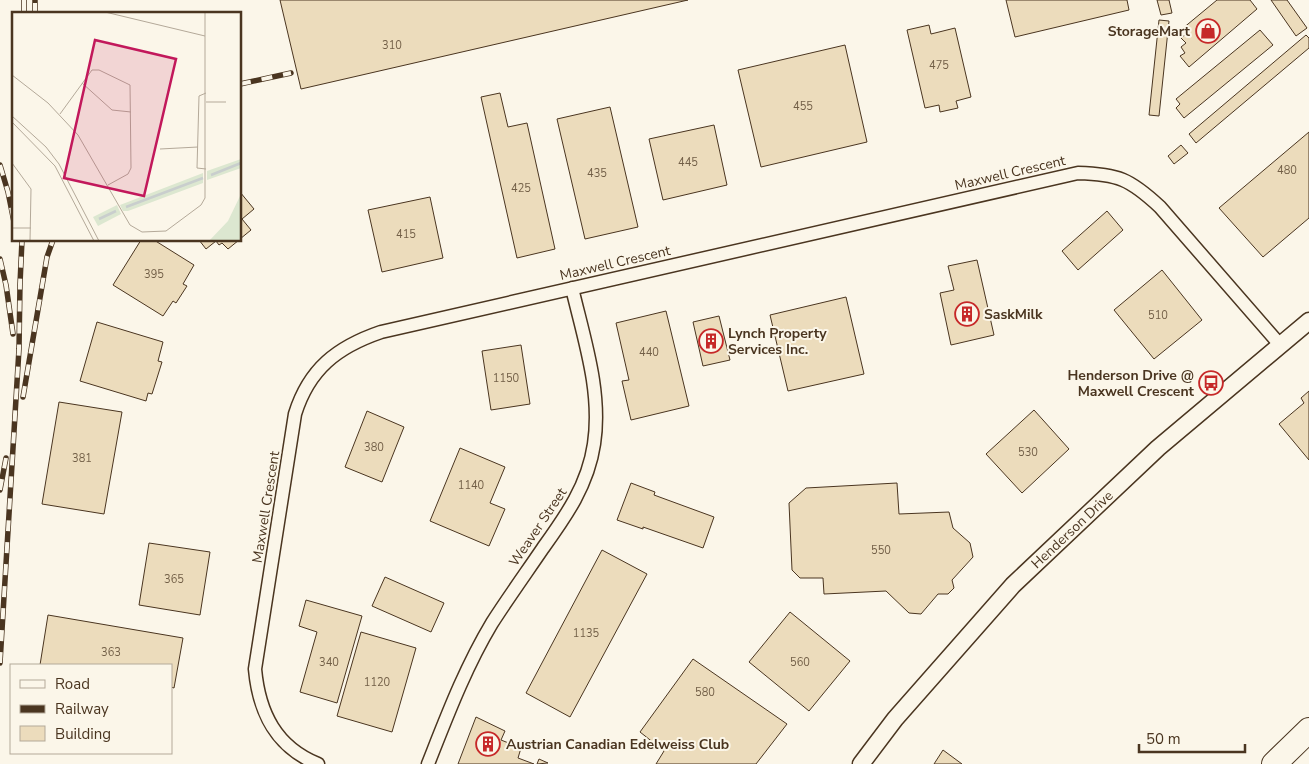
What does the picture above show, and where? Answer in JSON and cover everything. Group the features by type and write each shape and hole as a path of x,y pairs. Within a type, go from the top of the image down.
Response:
{"highway":[{"path":"1274,764 1309,730"}],"street":[{"name":"Maxwell Crescent","path":"318,764 303,758 289,746 270,724 260,699 255,669 300,398 308,384 328,360 340,350 366,337 572,288 1078,173 1101,174 1122,178 1142,190 1160,207 1281,346"},
{"name":"Weaver Street","path":"428,764 477,650 506,601 572,507 590,467 596,417 595,389 572,288"},
{"name":"Henderson Drive","path":"862,764 895,719 1013,585 1158,448 1309,321"}],"building":[{"path":"280,0 688,0 301,89"},
{"path":"1006,0 1127,0 1129,10 1015,37"},
{"name":"StorageMart","path":"1157,0 1169,0 1172,13 1161,15"},
{"name":"StorageMart","path":"1217,0 1250,0 1257,9 1189,67 1180,56 1185,53 1181,47 1186,43 1181,38 1186,34 1182,29"},
{"path":"1271,0 1287,0 1307,28 1296,36"},
{"name":"StorageMart","path":"1159,20 1169,21 1159,116 1149,115"},
{"path":"929,25 931,34 955,28 971,97 956,101 958,108 940,112 939,105 925,108 907,30"},
{"name":"StorageMart","path":"1260,30 1273,45 1184,118 1176,108 1180,104 1176,99"},
{"path":"1306,35 1309,38 1309,48 1196,143 1189,134"},
{"path":"845,45 867,142 761,167 738,70"},
{"path":"500,93 508,127 527,123 555,249 517,258 481,97"},
{"path":"610,107 638,227 585,239 557,119"},
{"path":"714,125 727,185 663,200 649,139"},
{"path":"1309,132 1309,218 1263,257 1219,208"},
{"path":"1181,145 1188,153 1174,164 1168,156"},
{"path":"241,193 254,209 242,219 251,230 241,238"},
{"path":"430,197 443,258 382,272 368,210"},
{"path":"1107,211 1123,230 1078,270 1062,251"},
{"path":"140,241 156,241 194,265 183,284 187,286 176,303 173,301 163,316 113,285"},
{"path":"200,241 216,241 206,249"},
{"path":"216,241 238,241 228,249 222,243 219,245"},
{"name":"SaskMilk","path":"977,260 994,335 951,345 940,293 954,290 948,266"},
{"path":"1162,270 1202,320 1154,359 1114,310"},
{"path":"846,297 864,374 788,391 770,315"},
{"path":"666,311 689,406 631,420 622,381 629,380 616,323"},
{"name":"Lynch Property Services Inc.","path":"719,316 730,360 703,366 693,322"},
{"path":"97,322 163,342 158,361 162,362 152,394 148,393 146,401 80,381"},
{"path":"521,345 530,404 491,410 482,351"},
{"path":"1309,391 1309,460 1279,424 1304,403 1301,398"},
{"path":"59,402 122,412 104,514 42,504"},
{"path":"1034,410 1069,449 1022,493 986,454"},
{"path":"367,411 404,427 382,482 345,467"},
{"path":"460,448 505,467 490,503 505,509 489,546 430,521"},
{"path":"631,483 655,492 654,495 714,517 703,548 617,520"},
{"path":"897,483 899,514 949,512 953,528 970,543 973,557 952,580 954,588 948,594 938,594 921,614 909,613 886,591 824,594 823,578 800,578 792,570 789,503 806,488"},
{"path":"149,543 210,552 200,615 139,605"},
{"path":"602,550 647,574 570,717 526,693"},
{"path":"385,577 444,603 431,632 372,606"},
{"path":"306,600 362,616 337,703 300,692 317,632 299,626"},
{"path":"790,612 850,661 809,711 749,662"},
{"path":"48,615 183,638 174,688 172,687 172,664 40,664"},
{"path":"361,632 416,648 392,732 337,716"},
{"path":"693,659 787,724 756,764 656,764 664,751 640,732"},
{"name":"Austrian Canadian Edelweiss Club","path":"476,717 505,731 501,740 521,748 518,758 534,764 458,764"},
{"path":"943,750 962,764 934,764"},
{"name":"Austrian Canadian Edelweiss Club","path":"539,759 548,763 537,764"}],"railway":[{"path":"24,0 24,12"},
{"path":"35,0 35,12"},
{"path":"241,84 291,73"},
{"path":"0,165 12,212"},
{"path":"0,663 19,349 22,241"},
{"path":"23,397 47,257 53,241"},
{"path":"0,259 13,334"},
{"path":"0,490 6,458"}],"place":[{"name":"StorageMart","path":"1208,31"},
{"name":"SaskMilk","path":"967,314"},
{"name":"Lynch Property Services Inc.","path":"711,341"},
{"name":"Henderson Drive @ Maxwell Crescent","path":"1211,383"},
{"name":"Austrian Canadian Edelweiss Club","path":"488,744"}]}
